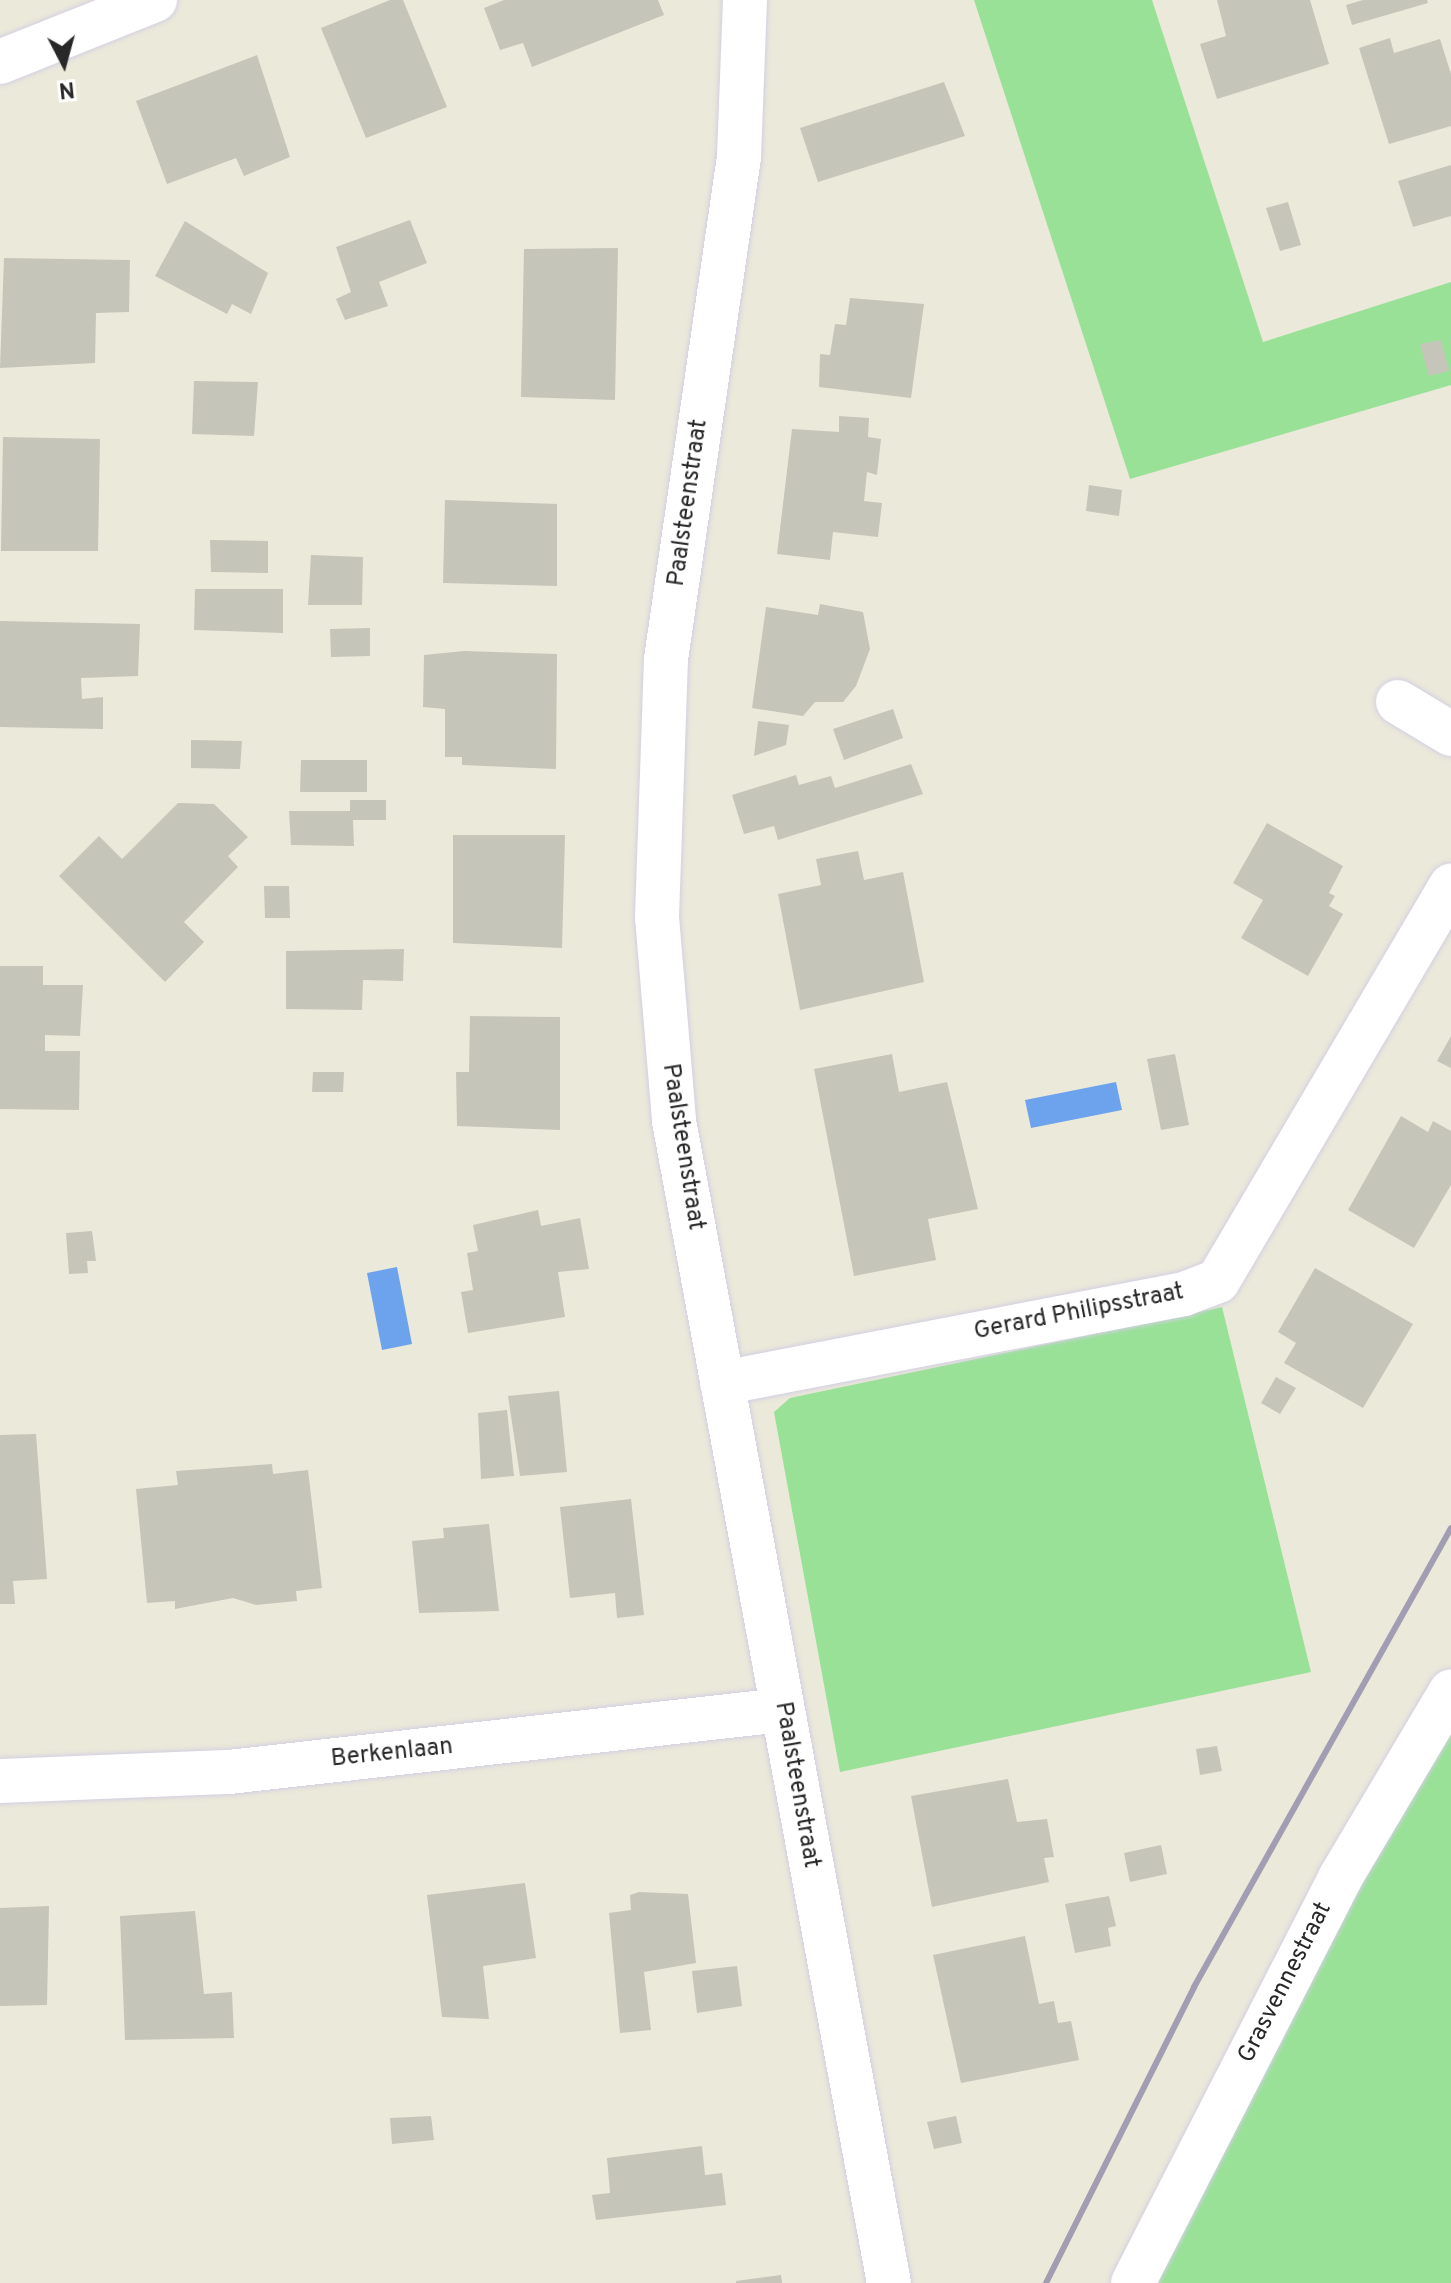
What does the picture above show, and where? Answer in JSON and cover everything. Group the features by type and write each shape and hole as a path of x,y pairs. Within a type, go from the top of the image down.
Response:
{"street":[{"path":"0,62 155,0"},
{"name":"Paalsteenstraat","path":"745,0 739,157 666,659 657,917 674,1121 889,2283"},
{"path":"1398,702 1451,734"},
{"name":"Gerard Philipsstraat","path":"722,1383 1184,1294 1218,1281 1451,885"},
{"name":"Grasvennestraat","path":"1133,2283 1340,1878 1451,1691"},
{"name":"Berkenlaan","path":"0,1781 229,1772 782,1710"}],"green space":[{"path":"974,0 1152,0 1263,342 1451,282 1451,385 1130,479"},
{"path":"1222,1307 1311,1672 840,1772 774,1412 790,1398"},
{"path":"1451,1722 1451,2283 1157,2283 1409,1791"}],"water":[{"path":"1116,1082 1122,1110 1031,1128 1025,1100"},
{"path":"397,1267 412,1344 382,1350 367,1273"}],"building":[{"path":"390,0 403,0 447,107 366,138 321,28"},
{"path":"504,0 658,0 664,15 532,67 523,43 500,50 484,8"},
{"path":"1217,0 1310,0 1329,64 1217,99 1200,44 1226,36"},
{"path":"1363,0 1427,0 1428,3 1352,25 1346,5"},
{"path":"1390,38 1394,53 1440,39 1451,74 1451,126 1389,144 1359,48"},
{"path":"257,55 290,157 244,176 236,158 167,184 136,101"},
{"path":"944,82 965,136 818,182 800,128"},
{"path":"1451,165 1451,216 1413,227 1398,181"},
{"path":"1288,202 1301,245 1280,251 1266,208"},
{"path":"410,220 427,263 379,282 388,306 345,320 336,299 351,292 336,247"},
{"path":"185,221 268,273 251,314 232,304 227,314 155,276"},
{"path":"618,248 615,400 521,397 524,249"},
{"path":"4,258 130,260 129,312 96,313 95,363 0,368"},
{"path":"850,298 924,304 911,398 819,387 820,354 830,355 835,324 846,325"},
{"path":"1441,340 1449,371 1429,376 1420,344"},
{"path":"194,381 258,382 254,436 192,434"},
{"path":"839,416 869,418 868,437 881,439 877,475 867,472 864,501 882,503 878,537 833,532 830,560 777,554 792,429 839,432"},
{"path":"3,437 100,439 98,551 1,551"},
{"path":"1089,485 1122,490 1119,516 1086,511"},
{"path":"445,500 557,504 557,586 443,583"},
{"path":"210,540 268,541 268,573 211,572"},
{"path":"311,555 363,557 362,605 308,605"},
{"path":"195,589 283,589 283,633 194,630"},
{"path":"820,604 863,612 870,649 856,686 843,702 815,702 803,716 752,708 766,607 818,615"},
{"path":"0,621 140,624 138,676 81,678 82,699 103,697 103,729 0,727"},
{"path":"370,628 370,656 331,657 330,629"},
{"path":"464,651 557,654 556,769 462,765 462,757 445,757 445,709 423,707 424,655"},
{"path":"893,709 903,738 844,760 833,729"},
{"path":"758,721 789,725 786,745 754,756"},
{"path":"191,740 242,741 240,769 191,768"},
{"path":"301,760 367,760 367,792 300,792"},
{"path":"911,764 923,794 778,840 774,826 744,834 732,795 796,775 799,785 831,776 835,788"},
{"path":"350,800 386,800 386,820 353,820 354,846 291,845 289,811 350,811"},
{"path":"178,803 214,804 248,837 228,856 238,867 184,922 204,942 165,982 59,876 99,836 122,859"},
{"path":"1267,823 1343,866 1329,893 1335,896 1329,906 1343,914 1308,976 1241,938 1263,900 1233,883"},
{"path":"453,835 565,835 562,948 453,943"},
{"path":"858,851 864,880 903,872 924,982 800,1010 778,894 821,885 816,859"},
{"path":"264,886 289,886 290,918 265,918"},
{"path":"404,949 403,981 363,980 362,1010 286,1009 286,951"},
{"path":"0,966 43,966 43,985 83,985 80,1036 45,1035 45,1051 80,1051 79,1110 0,1109"},
{"path":"470,1016 560,1017 560,1130 457,1126 456,1072 469,1072"},
{"path":"1451,1036 1451,1068 1437,1061"},
{"path":"892,1054 899,1092 947,1082 978,1209 928,1219 936,1260 854,1276 814,1069"},
{"path":"1175,1054 1189,1125 1161,1130 1147,1059"},
{"path":"313,1072 344,1072 343,1092 312,1092"},
{"path":"1401,1116 1428,1132 1433,1121 1451,1131 1451,1185 1414,1248 1348,1210"},
{"path":"538,1210 541,1226 580,1218 589,1269 558,1272 565,1317 468,1333 461,1292 473,1290 467,1253 478,1251 473,1225"},
{"path":"92,1231 96,1261 87,1261 88,1273 69,1274 66,1233"},
{"path":"1315,1268 1413,1324 1363,1408 1284,1363 1296,1343 1278,1332"},
{"path":"1276,1377 1296,1388 1280,1414 1261,1403"},
{"path":"559,1391 567,1472 520,1476 508,1396"},
{"path":"507,1410 514,1476 481,1479 478,1413"},
{"path":"36,1434 47,1579 13,1581 15,1604 0,1604 0,1435"},
{"path":"272,1464 273,1474 308,1470 322,1588 296,1591 297,1601 256,1605 233,1598 175,1609 175,1601 147,1603 136,1489 178,1485 176,1471"},
{"path":"631,1499 644,1615 617,1618 615,1593 570,1598 560,1507"},
{"path":"489,1524 499,1611 419,1613 412,1541 444,1538 443,1528"},
{"path":"1217,1746 1222,1771 1200,1775 1196,1749"},
{"path":"1008,1779 1017,1822 1047,1819 1054,1857 1044,1858 1049,1882 932,1907 911,1796"},
{"path":"1161,1845 1167,1874 1130,1882 1124,1853"},
{"path":"525,1883 536,1958 483,1966 489,2019 442,2017 427,1895"},
{"path":"639,1892 688,1894 696,1963 644,1972 651,2030 620,2033 609,1913 631,1910 630,1895"},
{"path":"1109,1896 1116,1926 1108,1928 1111,1946 1075,1953 1065,1904"},
{"path":"49,1906 47,2005 0,2006 0,1908"},
{"path":"195,1911 204,1994 232,1992 234,2038 125,2040 120,1916"},
{"path":"1025,1936 1039,2004 1054,2001 1058,2023 1071,2021 1079,2060 961,2083 933,1955"},
{"path":"737,1966 742,2006 697,2013 692,1971"},
{"path":"431,2116 434,2140 392,2144 390,2118"},
{"path":"956,2116 962,2143 934,2149 927,2122"},
{"path":"702,2146 705,2175 722,2173 726,2205 596,2220 592,2195 610,2193 607,2158"},
{"path":"781,2275 782,2283 736,2283 736,2281"}],"railway":[{"path":"1046,2283 1194,1987 1451,1528"}]}
